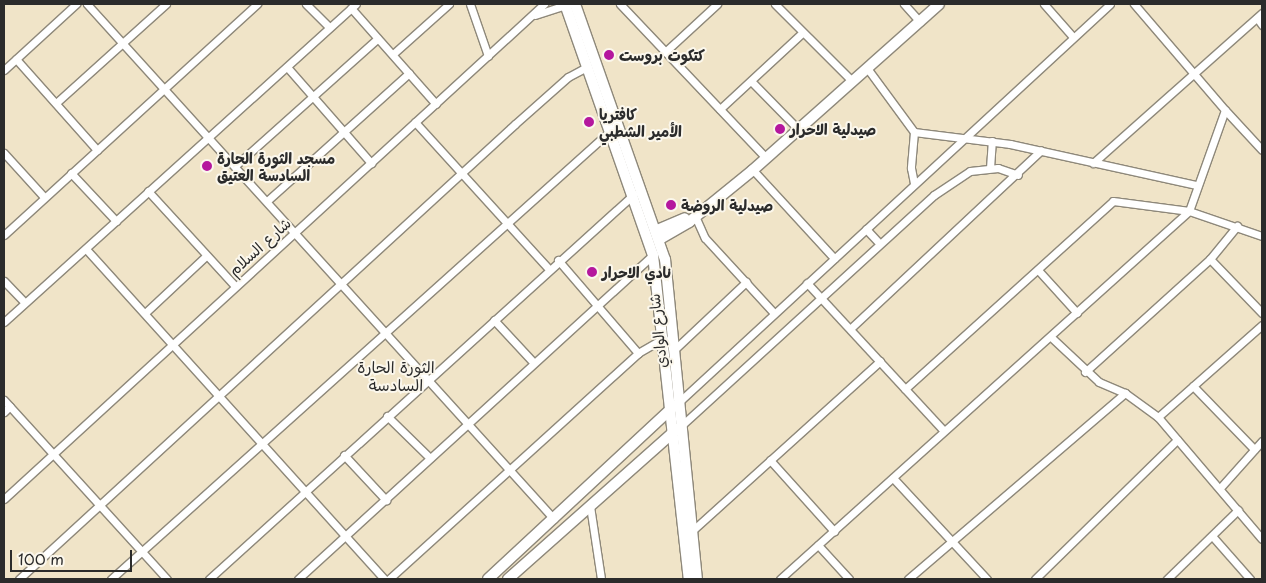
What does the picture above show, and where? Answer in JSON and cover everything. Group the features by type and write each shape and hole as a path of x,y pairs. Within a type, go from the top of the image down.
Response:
{"main road":[{"name":"شارع الوادي","path":"569,4 587,67 635,194 653,255 664,338 676,404"},
{"name":"شارع الوادي","path":"569,4 658,235 675,349 676,404 689,579"},
{"path":"658,235 695,216 753,170 939,4"},
{"path":"488,579 676,404"},
{"path":"508,579 678,428"},
{"name":"شارع الوادي","path":"678,428 697,579"}],"street":[{"path":"4,70 76,4"},
{"path":"87,4 512,469 554,519"},
{"path":"56,102 166,4"},
{"path":"4,235 257,4"},
{"path":"306,4 329,28"},
{"path":"393,54 449,4"},
{"path":"470,4 488,56"},
{"name":"شارع السلام","path":"4,499 235,286 535,15 544,4"},
{"name":"شارع السلام","path":"535,15 569,4"},
{"path":"620,4 766,158"},
{"path":"665,52 717,4"},
{"path":"775,4 852,81"},
{"path":"904,4 920,22"},
{"path":"1044,4 1074,37"},
{"path":"676,404 1110,4"},
{"path":"1134,4 1193,74 1262,150"},
{"path":"4,322 353,6 377,39 393,54 436,104"},
{"path":"1093,163 1259,15 1262,25"},
{"path":"720,109 802,32"},
{"path":"235,166 377,39"},
{"path":"16,58 97,150"},
{"path":"287,67 341,134 370,163"},
{"path":"19,579 218,394 554,89 587,67"},
{"path":"867,68 914,132 911,168 914,184"},
{"path":"267,202 409,73"},
{"path":"751,81 798,130"},
{"path":"780,579 893,478 943,430 1052,338 1189,211 1196,185 1225,110"},
{"path":"416,122 504,223 548,268"},
{"path":"111,579 504,223 611,130"},
{"path":"914,132 992,141 1041,150 1196,185"},
{"path":"990,168 992,141"},
{"path":"851,328 1018,175 1041,150"},
{"path":"4,154 44,197"},
{"path":"678,428 879,243 961,176 990,168 1018,175"},
{"path":"753,170 834,258"},
{"path":"71,173 116,221"},
{"path":"148,191 235,286"},
{"path":"210,579 494,320 548,268 635,194"},
{"path":"905,389 1113,201 1189,211 1262,236"},
{"path":"695,216 701,233 774,313"},
{"path":"1085,372 1210,259 1237,226"},
{"path":"866,229 879,243"},
{"path":"86,249 384,579"},
{"path":"298,579 653,255"},
{"path":"145,313 206,256"},
{"path":"1210,259 1262,313"},
{"path":"558,260 638,353"},
{"path":"1038,270 1078,313"},
{"path":"4,281 25,303"},
{"path":"675,349 746,282"},
{"path":"807,283 851,328 943,430"},
{"path":"494,320 534,362"},
{"path":"1158,417 1262,325"},
{"path":"389,579 638,353 664,338"},
{"path":"1052,338 1085,372 1125,393 1158,417 1262,539"},
{"path":"692,530 880,361"},
{"path":"1193,386 1254,449"},
{"path":"908,579 953,543 1125,393"},
{"path":"4,400 7,409 100,504 167,579"},
{"path":"388,416 430,458"},
{"path":"1035,579 1177,440"},
{"path":"1220,488 1262,441"},
{"path":"344,455 386,500"},
{"path":"770,460 834,531"},
{"path":"893,478 986,579"},
{"path":"590,506 601,579"},
{"path":"1167,579 1213,537 1238,510"},
{"path":"1213,537 1250,579"},
{"path":"818,545 849,579"}],"place":[{"name":"كتكوت بروست","path":"609,55"},
{"name":"كافتريا الأمير الشطبي","path":"589,122"},
{"name":"صيدلية الاحرار","path":"780,129"},
{"name":"مسجد الثورة الحارة السادسة العتيق","path":"207,166"},
{"name":"صيدلية الروضة","path":"671,205"},
{"name":"نادي الاحرار","path":"592,272"}],"district":[{"name":"الثورة الحارة السادسة","path":"396,375"}]}
